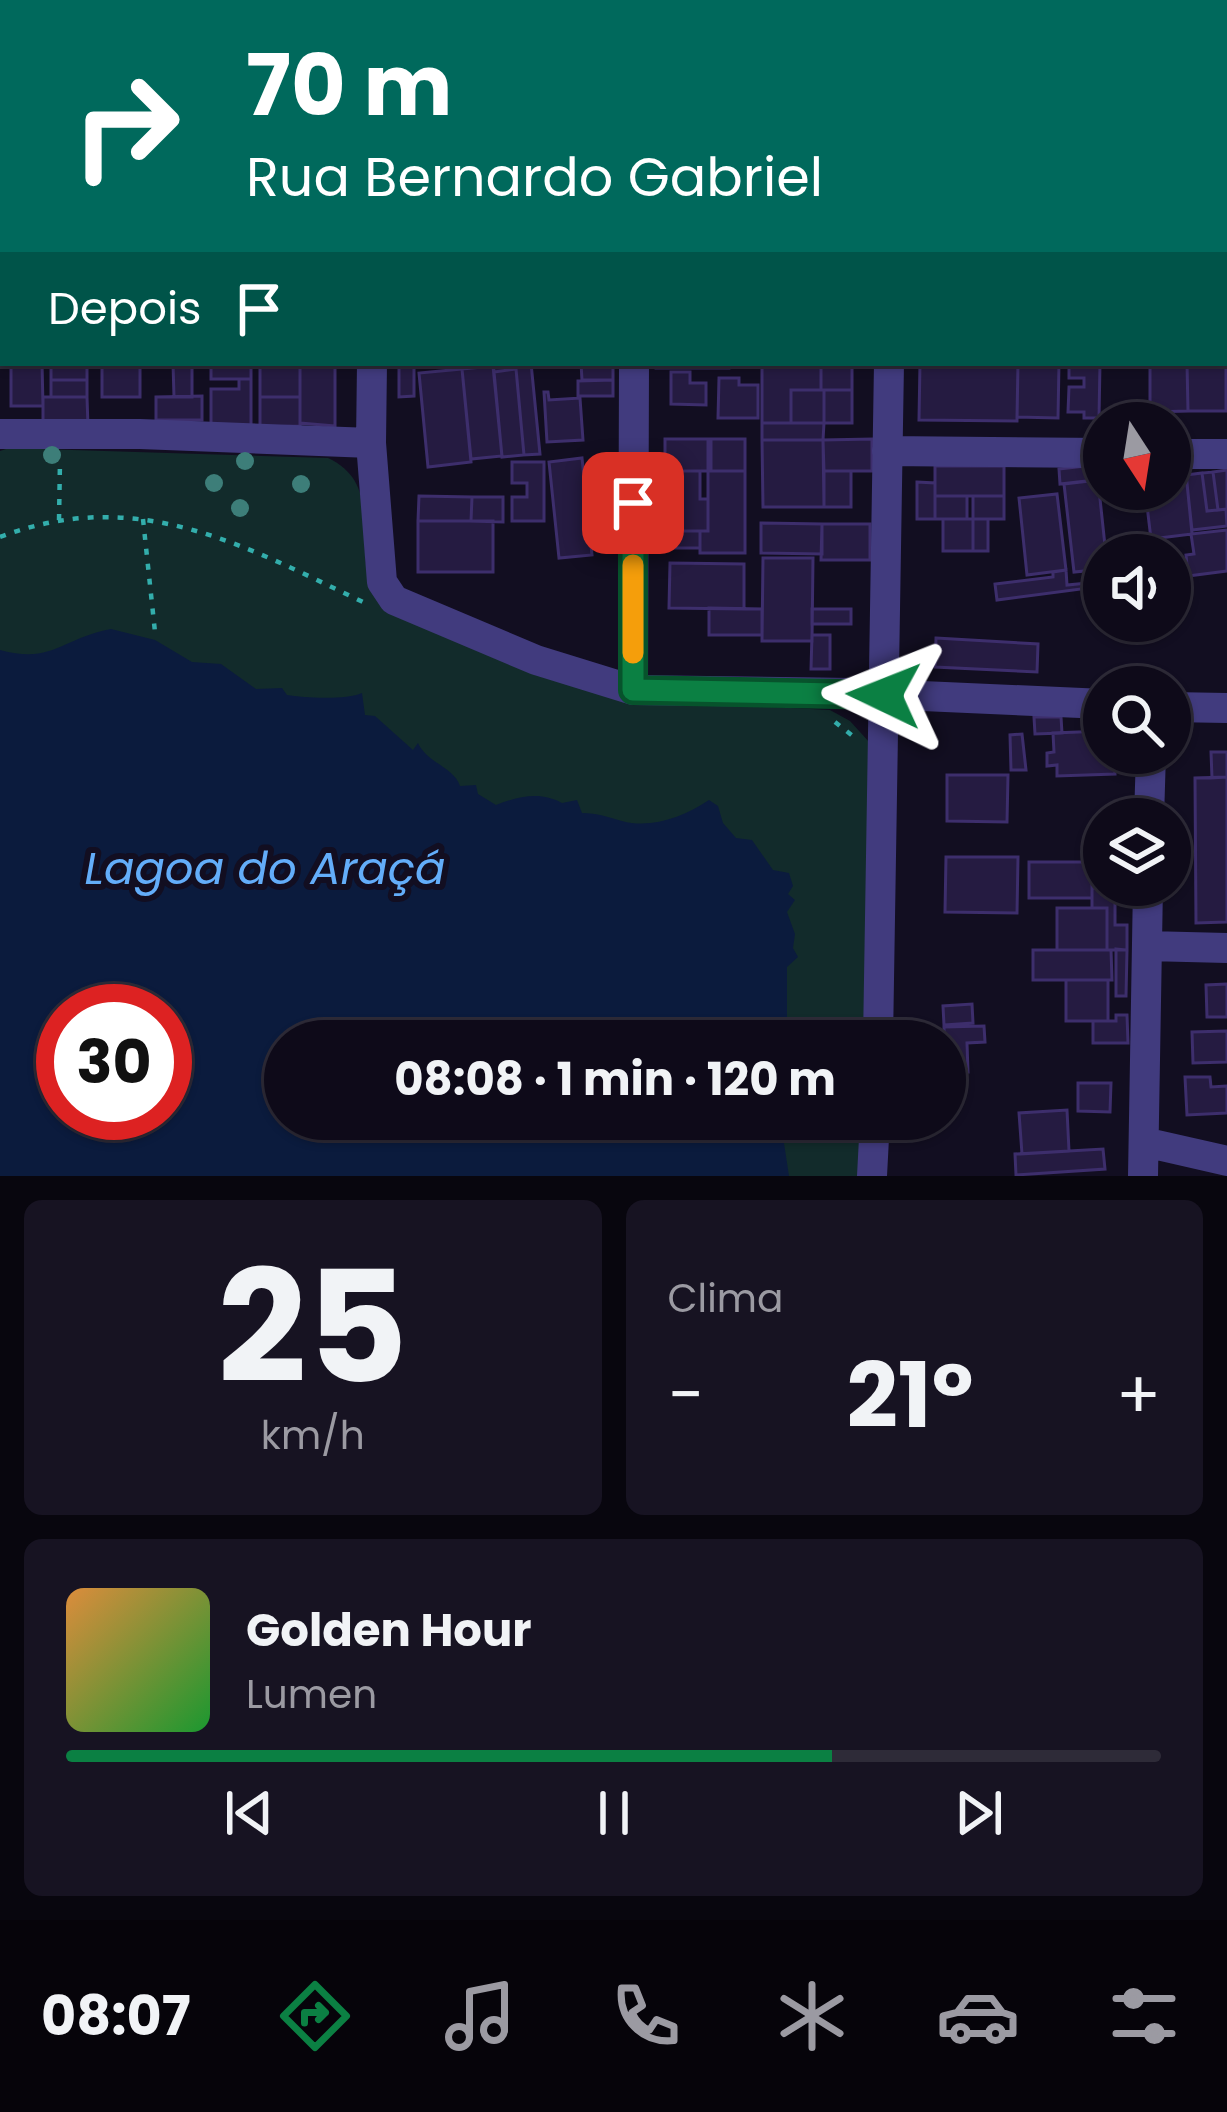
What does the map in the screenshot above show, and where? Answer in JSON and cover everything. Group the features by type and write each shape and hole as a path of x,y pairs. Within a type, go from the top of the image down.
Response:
{"street":[{"path":"372,366 373,587 394,599 536,660 633,690 1083,703"},
{"path":"633,690 634,366"},
{"path":"878,1020 889,366"},
{"path":"0,434 370,443"},
{"path":"886,451 1083,453"},
{"path":"1191,454 1227,454"},
{"path":"1191,707 1227,708"},
{"path":"1143,1176 1148,906"},
{"path":"1147,946 1227,948"},
{"path":"872,1176 874,1140"},
{"path":"1144,1142 1227,1161"}],"path":[{"path":"59,520 60,454"},
{"path":"0,537 59,520 115,515 143,518 226,538 376,609 373,587"},
{"path":"143,518 155,632"},
{"path":"832,719 860,748"}],"green space":[{"name":"Lagoa do Araçá","path":"0,451 328,458 344,468 360,494 368,577 638,700 830,710 850,721 870,743 866,1020 264,1020 264,1140 864,1140 863,1176 0,1176"}],"water":[{"name":"Lagoa do Araçá","path":"111,629 155,640 192,662 221,664 256,689 282,688 287,695 315,698 362,693 365,715 375,716 413,750 418,743 460,786 476,785 478,794 496,805 530,796 562,803 577,800 582,813 644,823 678,816 709,800 718,806 723,823 736,838 752,840 773,870 789,873 793,886 788,894 795,900 787,912 798,957 787,967 787,1020 264,1020 264,1140 784,1140 789,1176 0,1176 0,650 45,652"}],"building":[{"path":"11,366 42,366 43,406 11,406"},
{"path":"51,366 87,366 87,380 51,380"},
{"path":"102,366 140,366 140,397 102,397"},
{"path":"173,366 192,366 192,397 174,397"},
{"path":"211,366 251,366 251,379 211,379"},
{"path":"260,366 300,366 300,397 260,397"},
{"path":"300,366 335,366 335,426 300,423"},
{"path":"399,366 414,366 414,396 399,397"},
{"path":"493,366 531,366 540,454 524,455 516,369 494,372"},
{"path":"493,366 502,456 471,459 462,369"},
{"path":"581,366 613,366 613,380 582,380"},
{"path":"656,366 729,366 729,368"},
{"path":"762,366 821,366 821,390 791,390 791,423 762,423"},
{"path":"821,366 852,366 852,390 821,390"},
{"path":"920,366 1018,366 1017,421 919,420"},
{"path":"1018,366 1059,366 1058,418 1017,417"},
{"path":"1069,366 1100,366 1099,402 1083,402 1083,412 1068,412 1069,387 1084,387 1084,378 1069,378"},
{"path":"1150,366 1187,366 1188,402 1150,402"},
{"path":"1187,366 1226,366 1226,411 1191,411"},
{"path":"462,369 471,462 428,467 419,373"},
{"path":"516,369 524,455 502,457 494,372"},
{"path":"671,372 690,372 690,383 706,383 706,405 671,404"},
{"path":"719,378 758,385 758,418 718,418"},
{"path":"239,379 251,379 251,426 211,427 211,389 239,389"},
{"path":"51,380 87,380 87,397 51,397"},
{"path":"613,380 613,396 578,396 578,381"},
{"path":"791,390 824,390 824,423 791,423"},
{"path":"824,390 852,390 852,423 824,423"},
{"path":"544,392 549,400 580,398 583,440 547,442"},
{"path":"202,396 202,420 156,420 156,397"},
{"path":"43,397 87,397 88,427 43,427"},
{"path":"260,397 300,397 300,426 260,427"},
{"path":"762,423 824,423 823,440 762,440"},
{"path":"665,439 708,439 708,471 665,471"},
{"path":"711,439 745,439 745,471 711,471"},
{"path":"872,439 872,471 824,471 823,440"},
{"path":"762,440 823,440 824,507 763,507"},
{"path":"582,458 592,555 559,558 549,462"},
{"path":"512,462 544,462 544,521 512,521 512,497 527,497 527,483 512,483"},
{"path":"935,466 1004,466 1004,496 935,496"},
{"path":"1083,466 1083,481 1060,484 1059,469"},
{"path":"1227,470 1227,509 1218,510 1213,472"},
{"path":"669,471 700,471 700,499 708,499 708,531 670,531"},
{"path":"708,471 745,471 745,553 700,553 700,531 708,531"},
{"path":"824,471 851,471 851,507 824,507"},
{"path":"1213,472 1218,510 1207,511 1202,473"},
{"path":"1202,473 1207,511 1226,509 1227,526 1192,530 1191,474"},
{"path":"917,482 935,483 935,519 917,519"},
{"path":"1083,482 1083,510 1101,510 1104,534 1083,534 1083,571 1074,572 1064,484"},
{"path":"1057,494 1066,570 1027,575 1019,498"},
{"path":"419,496 472,497 471,521 418,521"},
{"path":"935,496 967,496 967,519 935,519"},
{"path":"973,496 1004,496 1004,519 973,519"},
{"path":"472,497 503,497 503,522 471,521"},
{"path":"1148,510 1190,510 1192,534 1150,534"},
{"path":"943,519 973,519 973,551 943,551"},
{"path":"973,519 988,519 988,551 973,551"},
{"path":"418,521 493,521 493,572 418,572"},
{"path":"761,523 822,524 822,554 761,553"},
{"path":"822,524 870,524 870,560 821,560"},
{"path":"1227,530 1227,571 1191,576 1191,534"},
{"path":"670,531 700,531 700,548 670,548"},
{"path":"763,558 813,558 812,641 762,641"},
{"path":"670,563 744,564 744,609 669,608"},
{"path":"1066,570 1067,585 1083,583 1083,589 997,600 995,584 1053,577 1053,572"},
{"path":"709,608 762,609 762,635 709,635"},
{"path":"812,609 851,609 851,624 812,624"},
{"path":"812,635 830,635 830,669 811,669"},
{"path":"936,638 1038,644 1037,672 935,667"},
{"path":"1034,717 1061,717 1062,733 1035,734"},
{"path":"1083,732 1083,774 1115,774 1057,776 1057,765 1047,766 1047,753 1054,752 1053,733"},
{"path":"1022,734 1026,770 1011,770 1010,735"},
{"path":"1211,752 1227,752 1227,777 1212,778"},
{"path":"947,775 1008,775 1007,822 947,821"},
{"path":"1227,777 1227,922 1196,923 1195,778"},
{"path":"946,857 1018,857 1017,913 945,912"},
{"path":"1029,862 1083,862 1083,898 1029,898"},
{"path":"1115,906 1115,925 1127,925 1127,950 1107,950 1107,908 1092,908"},
{"path":"1057,908 1107,908 1107,950 1057,950"},
{"path":"1116,949 1127,950 1126,996 1116,996"},
{"path":"1033,950 1111,950 1112,980 1033,980"},
{"path":"1066,980 1108,980 1108,1021 1066,1021"},
{"path":"1227,984 1227,1017 1207,1017 1206,985"},
{"path":"972,1004 973,1023 944,1020 943,1006"},
{"path":"1116,1015 1127,1015 1128,1043 1093,1043 1093,1021 1116,1021"},
{"path":"966,1026 984,1026 985,1042 967,1043 966,1072"},
{"path":"1227,1031 1227,1062 1193,1063 1192,1032"},
{"path":"1185,1077 1210,1077 1211,1087 1227,1086 1227,1113 1187,1115"},
{"path":"1078,1083 1111,1083 1110,1112 1078,1111"},
{"path":"1067,1110 1069,1151 1022,1154 1019,1113"},
{"path":"1103,1149 1105,1169 1016,1175 1015,1154"}],"slow traffic":[{"path":"633,565 633,653"}],"route":[{"path":"633,503 633,690 884,695"}]}
